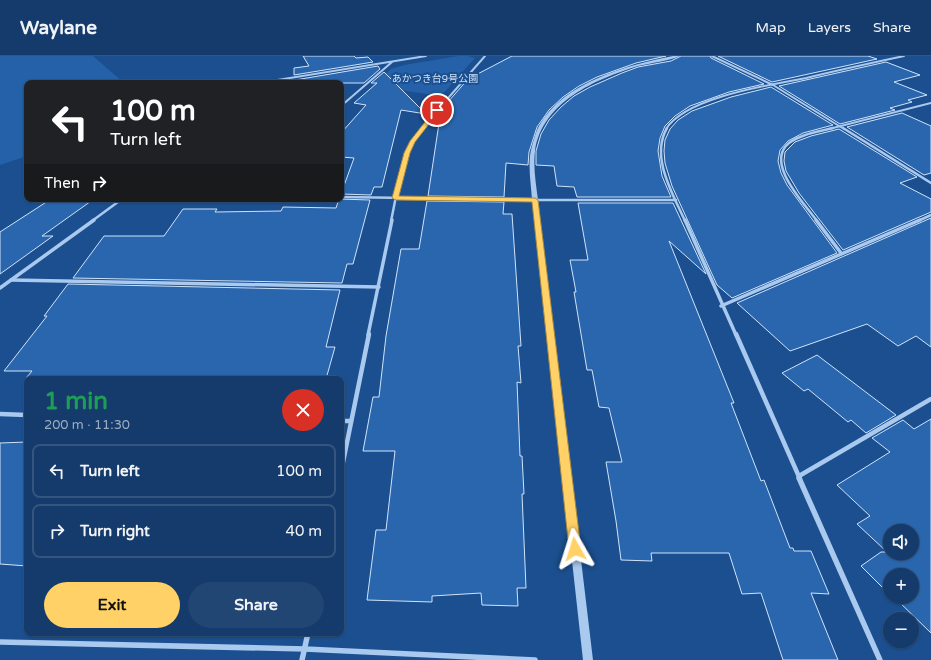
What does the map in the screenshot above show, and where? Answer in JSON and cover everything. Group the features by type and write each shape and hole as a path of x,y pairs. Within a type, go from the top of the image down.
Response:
{"street":[{"path":"277,80 426,56"},
{"path":"344,457 396,198 407,153 412,141 419,132 485,56"},
{"path":"588,660 535,200 533,146 544,122 557,107 578,90 604,76 635,65 678,56"},
{"path":"712,56 773,85 931,183"},
{"path":"880,660 799,476 721,306 665,172 660,147 662,137 667,128 680,115 700,104 731,94 904,56"},
{"path":"344,103 393,61"},
{"path":"841,253 787,180 780,164 781,155 788,144 810,135 931,103"},
{"path":"344,197 535,200 676,200"},
{"path":"0,288 118,202"},
{"path":"721,306 931,215"},
{"path":"11,280 379,287"},
{"path":"799,476 931,399"},
{"path":"0,414 24,415"},
{"path":"344,421 351,422"},
{"path":"302,660 307,636"},
{"path":"0,642 304,649 535,660"}],"green space":[{"path":"0,56 93,56 121,80 24,80 24,157 0,165"},
{"name":"あかつき台9号公園","path":"459,56 475,58 441,96 372,86 391,69 404,65"}],"building":[{"path":"303,56 368,57 373,62 294,75 294,68 309,66"},
{"path":"512,56 666,56 636,63 597,77 579,86 563,97 549,110 537,127 529,152 528,165 506,163 504,197 428,196 441,110 468,79"},
{"path":"681,56 710,56 711,58 764,84 729,92 690,106 675,116 665,126 660,138 658,151 662,176 671,197 577,197 574,187 557,186 554,166 536,165 536,151 541,134 549,120 574,96 590,87 638,67 671,61"},
{"path":"718,56 868,56 877,59 772,82"},
{"path":"886,62 920,75 894,82 927,95 908,100 912,102 890,108 895,110 840,124 779,86"},
{"path":"378,66 380,69 364,83 344,83 344,80 295,80"},
{"path":"384,72 426,114 401,110 382,187 374,187 371,195 344,194 344,186 354,158 344,157 344,130 366,105 354,103 377,83 371,83"},
{"path":"771,87 833,125 803,133 788,141 780,150 778,161 781,173 787,185 837,253 732,298 717,285 672,186 665,163 665,140 670,129 678,120 692,111 731,97"},
{"path":"902,113 931,126 931,173 924,175 847,127"},
{"path":"839,129 917,177 900,183 931,199 931,212 843,250 799,193 786,171 784,161 785,152 795,142 811,136"},
{"path":"344,199 370,200 353,264 347,264 342,283 73,278 104,236 164,236 183,209 217,209 215,212 281,211 283,207 336,208 338,202 344,202"},
{"path":"427,201 504,202 503,214 512,214 521,346 518,346 521,383 517,382 520,456 522,456 524,494 522,494 526,588 517,588 518,606 482,605 481,593 432,596 432,602 367,600 376,530 386,530 395,451 363,451 373,397 379,397 386,336 401,249 419,249"},
{"path":"46,202 90,202 42,236 53,236 0,274 0,232"},
{"path":"578,203 673,203 706,274 669,241 734,403 731,403 761,481 764,480 790,548 793,548 794,551 811,551 829,594 811,593 838,660 783,660 761,593 742,594 729,553 651,553 652,561 621,560 606,462 622,462 609,408 599,407 592,370 587,370 570,260 588,260"},
{"path":"931,218 931,347 916,336 898,346 867,324 790,351 737,303"},
{"path":"68,284 340,290 326,347 335,347 327,376 28,376 32,371 4,371 47,316 44,316"},
{"path":"817,355 896,415 866,433 851,420 848,422 808,389 804,391 782,373"},
{"path":"931,419 931,633 919,621 919,612 909,612 901,604 919,604 919,568 883,568 882,587 861,566 881,552 883,552 883,560 919,560 919,524 883,524 883,548 857,524 870,516 837,485 890,452 872,438 903,420 914,429"},
{"path":"24,442 24,566 0,564 0,443"}],"route":[{"path":"437,110 412,141 407,153 396,198 535,200 575,549"}]}
